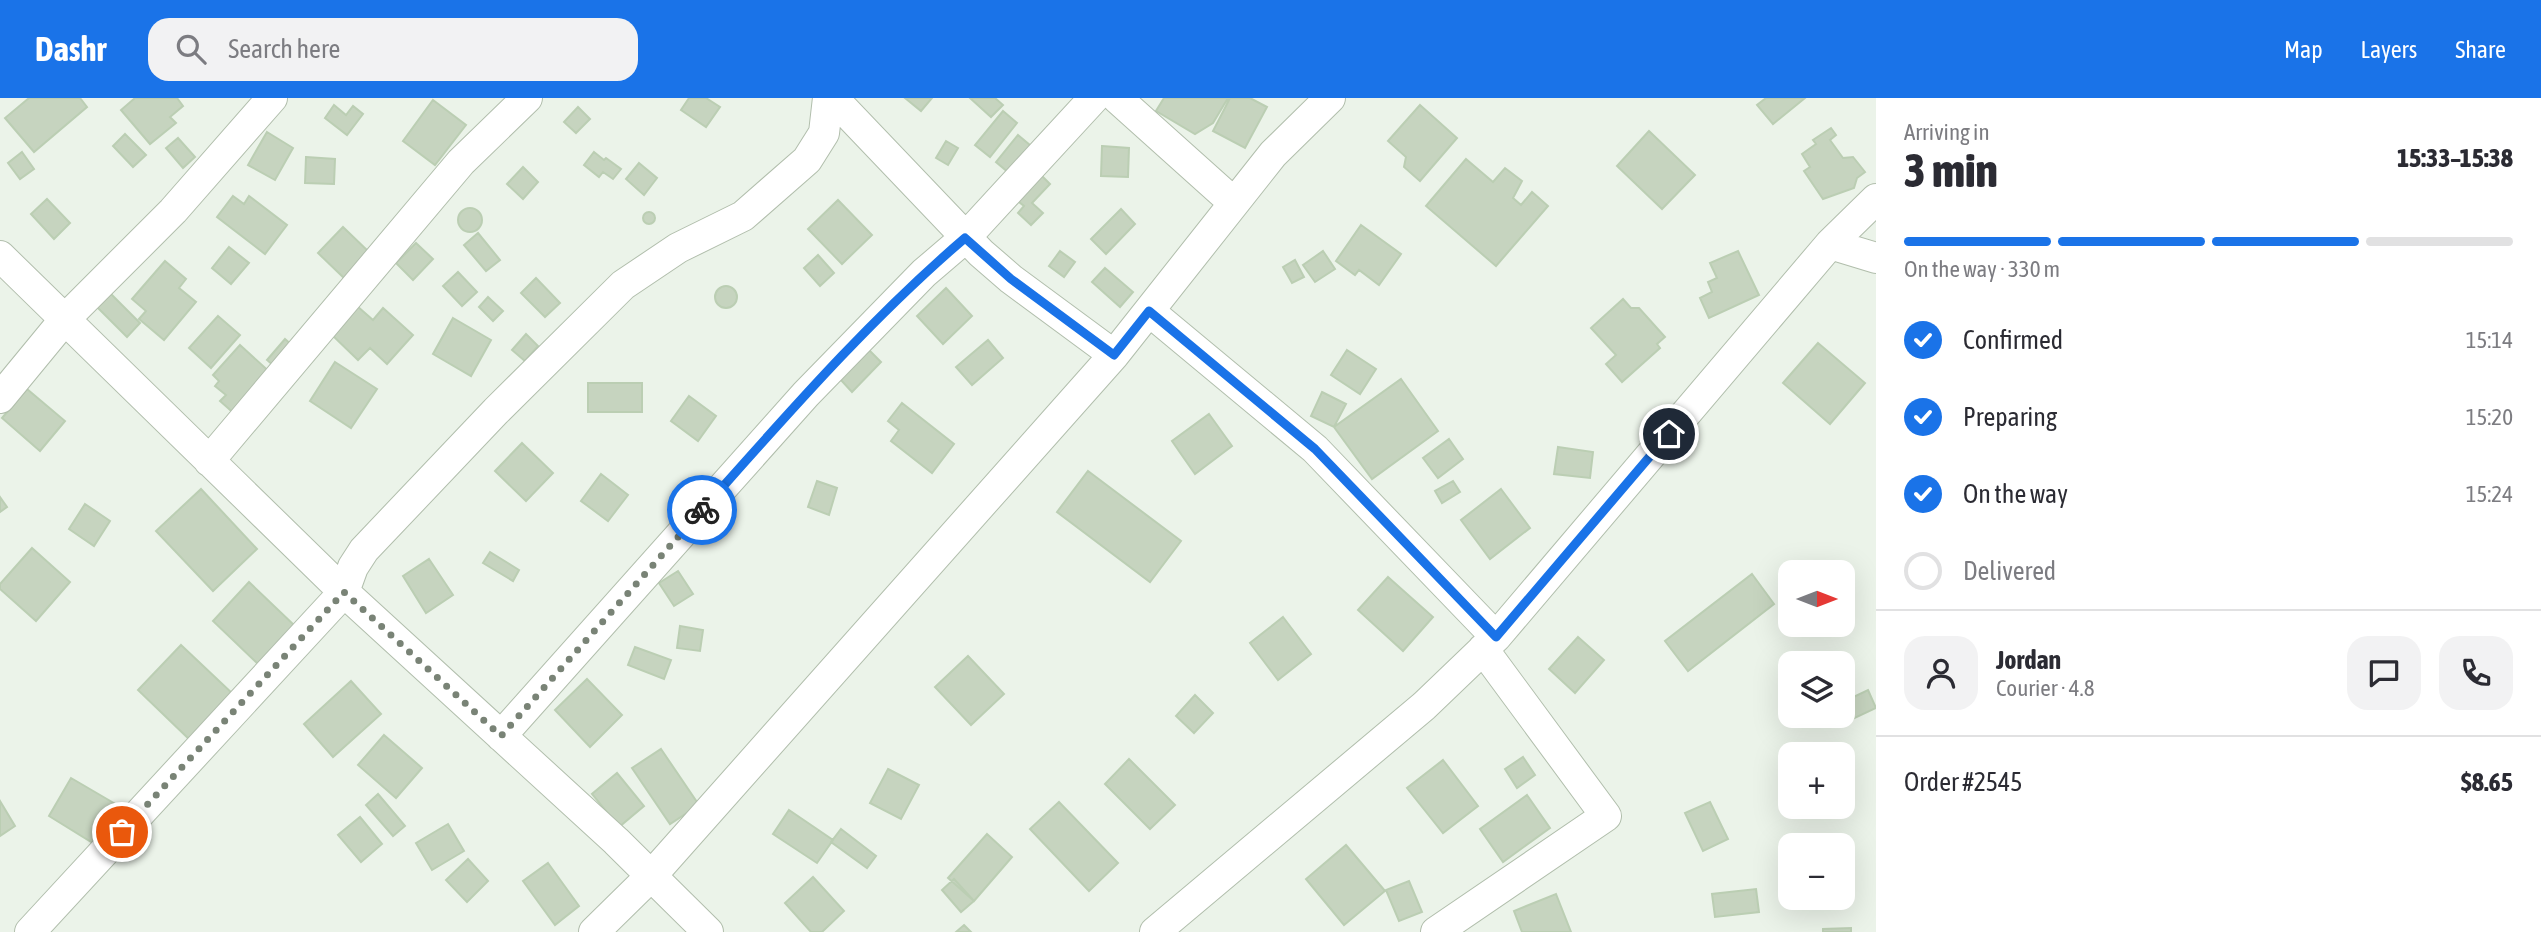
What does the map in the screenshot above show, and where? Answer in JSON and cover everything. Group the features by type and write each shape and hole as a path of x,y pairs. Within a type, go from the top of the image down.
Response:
{"street":[{"path":"0,398 65,319 173,211 272,98"},
{"path":"209,461 461,162 527,98"},
{"path":"830,98 965,238 1011,279 1114,355"},
{"path":"30,932 344,592 353,567 365,550 496,411 623,285 678,248 743,216 807,160 824,133 830,98"},
{"path":"501,736 806,394 924,273 965,238 1094,98"},
{"path":"1117,98 1234,204"},
{"path":"594,932 652,875 1114,355 1273,154 1329,98"},
{"path":"1155,932 1424,706 1489,643 1830,244 1876,199"},
{"path":"1830,244 1876,258"},
{"path":"0,256 344,592 652,875 708,932"},
{"path":"1149,311 1315,449 1489,643 1606,816 1436,932"}],"building":[{"path":"29,98 80,98 87,107 34,152 5,118"},
{"path":"135,98 177,98 183,106 170,117 176,123 150,144 121,110"},
{"path":"689,98 706,98 720,107 706,127 681,110"},
{"path":"905,98 932,98 921,111"},
{"path":"970,98 995,98 1003,105 991,117"},
{"path":"1164,98 1228,98 1213,123 1195,134 1156,111"},
{"path":"1230,98 1250,98 1267,107 1245,148 1213,131"},
{"path":"1766,98 1805,98 1773,124 1757,105"},
{"path":"433,100 466,125 435,165 403,141"},
{"path":"334,105 346,115 353,106 363,114 347,135 325,118"},
{"path":"1420,105 1457,138 1420,181 1404,167 1406,157 1388,141"},
{"path":"578,107 590,119 576,133 564,122"},
{"path":"1003,111 1017,123 990,157 975,145"},
{"path":"1831,128 1836,135 1830,140 1843,158 1853,157 1865,172 1857,178 1854,188 1823,199 1804,171 1810,167 1802,154 1816,144 1813,140"},
{"path":"1649,131 1695,175 1662,209 1617,166"},
{"path":"267,132 293,148 275,180 248,165"},
{"path":"125,134 146,155 133,167 113,146"},
{"path":"1018,135 1031,146 1009,173 996,162"},
{"path":"178,138 195,157 183,168 166,148"},
{"path":"946,141 958,148 948,165 936,158"},
{"path":"1102,146 1129,148 1128,177 1101,176"},
{"path":"22,152 34,169 20,179 8,163"},
{"path":"594,152 621,169 613,179 603,172 599,177 584,165"},
{"path":"306,157 335,159 334,184 305,183"},
{"path":"1466,159 1493,182 1505,168 1522,181 1513,198 1521,205 1532,192 1548,206 1496,266 1426,206"},
{"path":"639,163 657,178 644,195 626,179"},
{"path":"523,167 538,182 523,199 507,184"},
{"path":"1038,172 1050,184 1032,203 1043,213 1031,225 1018,213 1024,206 1014,198"},
{"path":"233,196 244,204 249,196 287,225 265,254 217,217"},
{"path":"47,199 70,223 54,239 31,214"},
{"path":"838,200 872,235 842,264 808,229"},
{"path":"470,208 479,211 482,220 479,229 470,232 461,229 458,220 461,211"},
{"path":"1121,209 1135,224 1106,254 1091,239"},
{"path":"649,212 655,218 649,224 643,218"},
{"path":"1361,225 1401,254 1379,285 1359,270 1355,275 1336,261"},
{"path":"343,227 369,252 344,278 318,253"},
{"path":"478,233 500,260 486,271 464,245"},
{"path":"416,243 433,259 413,280 396,263"},
{"path":"229,247 249,263 231,284 212,268"},
{"path":"1060,251 1075,262 1064,277 1049,266"},
{"path":"1323,251 1335,269 1315,282 1303,265"},
{"path":"1738,251 1759,295 1709,318 1700,298 1712,292 1708,282 1717,278 1710,263"},
{"path":"818,255 834,273 820,286 804,268"},
{"path":"1295,260 1304,277 1292,283 1283,267"},
{"path":"165,261 186,279 179,288 196,302 164,340 139,319 146,311 132,299"},
{"path":"1105,268 1133,292 1120,307 1092,282"},
{"path":"458,272 477,292 462,306 443,286"},
{"path":"536,278 560,303 545,317 521,293"},
{"path":"726,286 734,289 737,297 734,305 726,308 718,305 715,297 718,289"},
{"path":"946,288 972,316 943,344 917,316"},
{"path":"109,292 140,323 127,337 95,305"},
{"path":"488,297 503,311 493,321 479,307"},
{"path":"1623,299 1631,308 1639,308 1665,337 1657,344 1660,348 1622,382 1606,364 1616,355 1591,328"},
{"path":"357,306 373,320 383,308 413,335 387,364 370,348 358,360 331,334"},
{"path":"218,316 240,335 211,368 189,348"},
{"path":"453,318 491,340 471,376 433,354"},
{"path":"526,334 538,346 525,361 512,350"},
{"path":"285,339 300,352 282,373 267,360"},
{"path":"988,340 1003,358 972,385 956,367"},
{"path":"1818,343 1865,383 1830,424 1783,383"},
{"path":"240,345 273,375 237,416 220,401 226,395 215,386 219,381 213,375"},
{"path":"869,350 881,362 852,392 840,379"},
{"path":"1347,350 1376,369 1360,394 1331,375"},
{"path":"335,362 377,389 351,428 310,401"},
{"path":"1401,379 1438,431 1372,479 1334,427"},
{"path":"588,383 642,383 642,412 588,412"},
{"path":"27,389 65,421 40,451 2,418"},
{"path":"1322,392 1346,404 1334,427 1311,416"},
{"path":"689,396 716,416 698,441 671,421"},
{"path":"902,403 954,444 932,473 891,441 899,430 888,421"},
{"path":"1209,414 1232,446 1195,474 1172,441"},
{"path":"1449,439 1463,459 1438,478 1423,458"},
{"path":"522,443 553,473 526,501 495,471"},
{"path":"1558,447 1593,452 1590,478 1554,474"},
{"path":"1088,471 1181,541 1150,582 1057,512"},
{"path":"601,474 628,495 608,521 581,501"},
{"path":"817,481 837,488 829,515 808,507"},
{"path":"1453,481 1460,492 1442,503 1435,491"},
{"path":"201,489 257,549 213,591 156,531"},
{"path":"1501,489 1530,528 1490,559 1461,520"},
{"path":"0,497 7,507 0,512"},
{"path":"85,504 110,521 94,546 69,529"},
{"path":"32,548 70,582 36,621 0,589 0,584"},
{"path":"490,552 519,570 513,581 483,563"},
{"path":"429,559 453,595 426,613 403,576"},
{"path":"678,571 693,594 674,606 659,583"},
{"path":"1752,574 1774,604 1688,671 1665,641"},
{"path":"1388,577 1433,617 1403,651 1358,610"},
{"path":"249,582 294,625 258,664 213,621"},
{"path":"1283,617 1311,654 1278,680 1250,643"},
{"path":"680,626 703,630 700,651 677,648"},
{"path":"1578,637 1604,660 1575,693 1549,669"},
{"path":"181,645 234,695 191,741 138,690"},
{"path":"635,647 671,660 664,679 628,665"},
{"path":"968,656 1004,694 971,725 935,687"},
{"path":"587,679 622,715 590,747 555,710"},
{"path":"351,681 381,714 333,757 304,724"},
{"path":"1868,690 1876,708 1855,718 1855,696"},
{"path":"1195,695 1213,713 1194,733 1176,716"},
{"path":"384,735 422,768 396,798 358,765"},
{"path":"661,749 699,805 670,824 632,768"},
{"path":"1523,757 1535,775 1517,788 1505,769"},
{"path":"1129,759 1175,805 1150,829 1105,784"},
{"path":"1443,760 1478,806 1443,833 1407,788"},
{"path":"888,769 919,785 901,819 870,803"},
{"path":"617,773 644,806 619,827 592,794"},
{"path":"71,778 124,809 101,848 49,816"},
{"path":"378,794 405,826 393,836 366,805"},
{"path":"1527,795 1550,828 1503,862 1480,829"},
{"path":"0,801 15,826 0,836"},
{"path":"1059,802 1118,863 1089,891 1030,829"},
{"path":"1710,802 1728,839 1703,851 1685,813"},
{"path":"789,810 833,840 817,863 773,834"},
{"path":"360,817 382,844 361,862 338,835"},
{"path":"448,824 464,851 432,870 416,843"},
{"path":"841,829 876,856 867,868 831,842"},
{"path":"987,834 1012,857 974,901 948,878"},
{"path":"1346,845 1385,891 1344,925 1306,879"},
{"path":"468,859 488,881 467,902 446,880"},
{"path":"548,863 579,906 555,925 523,881"},
{"path":"813,877 844,911 822,932 811,932 785,903"},
{"path":"954,879 974,901 961,912 942,890"},
{"path":"1409,881 1422,912 1399,921 1386,890"},
{"path":"1756,889 1759,912 1715,917 1712,894"},
{"path":"1556,894 1571,932 1522,932 1514,911"},
{"path":"964,925 971,932 956,932"},
{"path":"1851,928 1851,932 1823,932 1823,929"}],"way so far":[{"path":"122,832 344,592 501,736 702,510"}],"route":[{"path":"702,510 863,334 924,273 965,238 1011,279 1114,355 1149,311 1315,449 1496,637 1669,434"}]}
